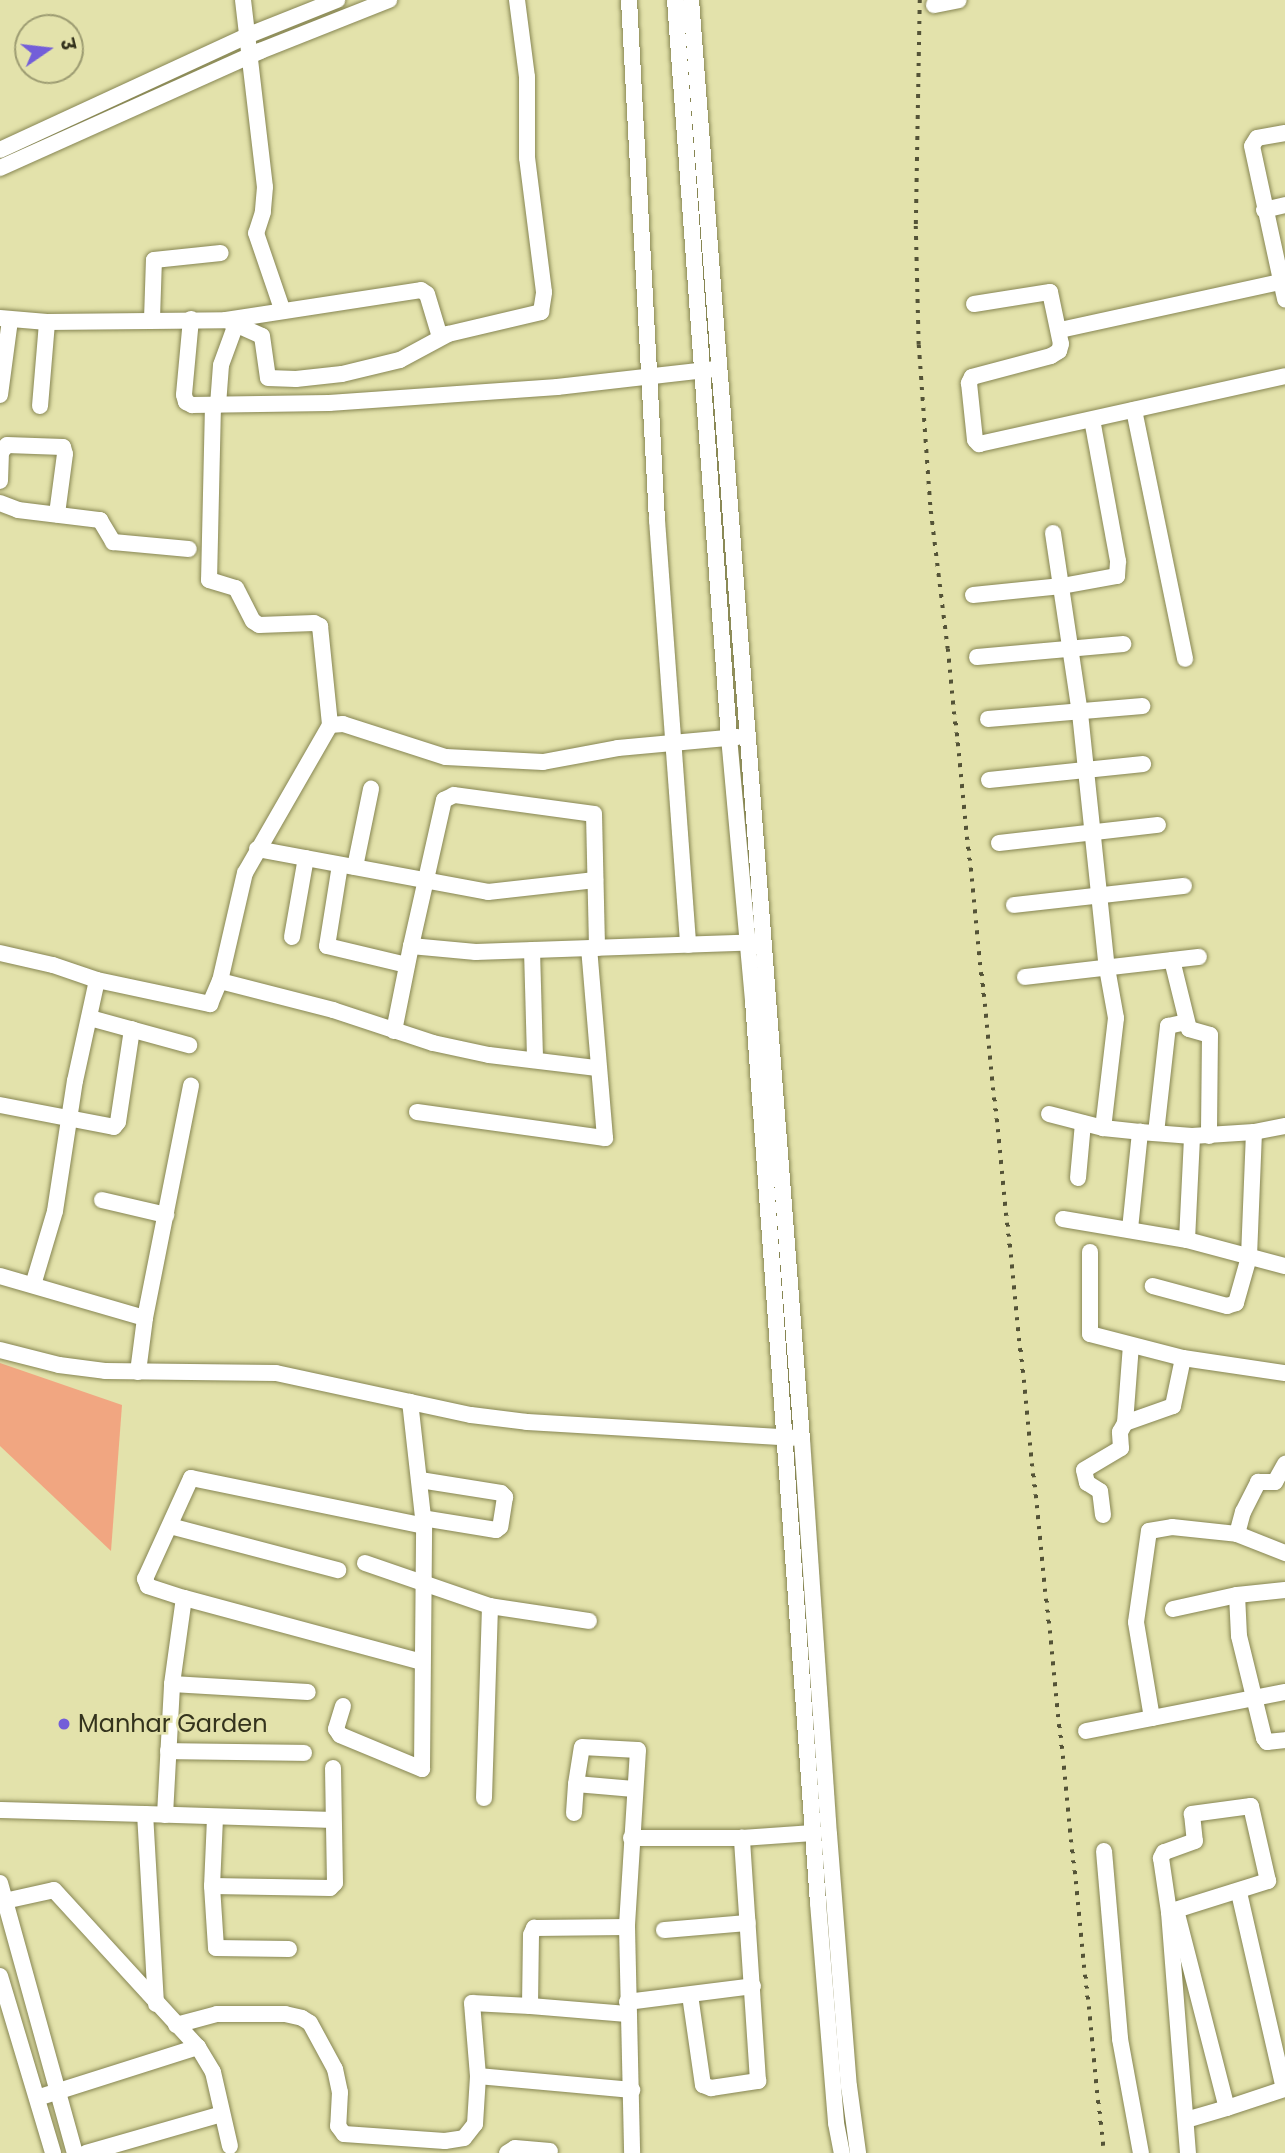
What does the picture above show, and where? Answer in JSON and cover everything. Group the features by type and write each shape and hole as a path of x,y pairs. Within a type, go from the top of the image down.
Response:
{"street":[{"path":"243,0 265,187 263,212 256,233 282,309"},
{"path":"0,150 249,36 337,0"},
{"path":"0,168 251,55 389,0"},
{"path":"231,322 262,336 266,375 270,378 318,377 373,367 414,355 440,337 541,312 544,305 529,182 527,76 517,0"},
{"path":"629,0 636,164 652,376 657,520 688,945"},
{"path":"675,0 747,736 771,1268 813,1833 822,1849 858,2153"},
{"path":"691,0 729,737 755,942 788,1266 802,1439 836,2123 842,2153"},
{"path":"934,5 959,0"},
{"path":"1285,133 1253,141 1264,210 1285,299"},
{"path":"1264,210 1285,205"},
{"path":"152,319 154,260 221,253"},
{"path":"1060,330 1283,282"},
{"path":"0,395 5,319 47,322 191,319 231,322 282,309 421,290 427,294 440,337"},
{"path":"974,304 1050,292 1060,330 1059,351 1051,356 972,377 969,383 975,440 987,445 1285,376"},
{"path":"191,319 184,399 192,405 329,402 557,387 712,370"},
{"path":"40,406 47,322"},
{"path":"0,953 53,965 97,980 208,1005 220,981 244,873 330,725 320,626 314,623 259,625 253,621 236,587 209,580 215,405 231,322"},
{"path":"1134,410 1185,659"},
{"path":"973,595 1113,578 1120,571 1092,419"},
{"path":"0,481 1,452 7,446 63,447 65,454 57,514"},
{"path":"0,503 18,510 100,520 113,542 189,549"},
{"path":"1053,533 1080,713 1116,1033 1103,1128"},
{"path":"977,657 1123,644"},
{"path":"988,719 1142,706"},
{"path":"330,725 343,724 446,757 516,761 553,761 618,747 747,736"},
{"path":"989,780 1087,772 1143,764"},
{"path":"371,789 347,866 327,946 407,965"},
{"path":"394,1031 444,800 454,795 591,812 595,817 593,949 597,1068 605,1135 603,1140 416,1112"},
{"path":"999,843 1158,825"},
{"path":"257,849 488,892 594,880"},
{"path":"292,937 306,858"},
{"path":"1014,905 1184,886"},
{"path":"411,946 453,952 755,942"},
{"path":"532,950 535,1060"},
{"path":"1025,976 1199,957"},
{"path":"1172,960 1190,1030 1210,1035 1201,1136 1187,1240"},
{"path":"33,1285 55,1211 80,1050 90,1018 97,980"},
{"path":"220,981 489,1055 597,1068"},
{"path":"90,1018 189,1045"},
{"path":"1130,1229 1168,1026 1187,1022"},
{"path":"0,1105 107,1128 114,1127 118,1122 132,1029"},
{"path":"138,1372 145,1318 191,1084"},
{"path":"1049,1114 1103,1128 1201,1136 1254,1132 1285,1126"},
{"path":"1077,1178 1083,1123"},
{"path":"1153,1286 1230,1307 1236,1303 1249,1257 1254,1132"},
{"path":"102,1200 166,1215"},
{"path":"1063,1219 1187,1240 1285,1266"},
{"path":"1090,1252 1090,1334 1183,1358 1285,1373"},
{"path":"771,1268 788,1266"},
{"path":"0,1276 145,1318"},
{"path":"1103,1516 1100,1491 1087,1483 1084,1470 1121,1448 1120,1432 1125,1423 1130,1345"},
{"path":"0,1349 59,1365 138,1372 276,1373 410,1402 527,1422 802,1439"},
{"path":"1125,1423 1173,1406 1183,1358"},
{"path":"343,1706 336,1729 340,1735 421,1770 426,1583 424,1522 410,1402"},
{"path":"1237,1534 1242,1512 1258,1482 1275,1482 1285,1464"},
{"path":"420,1480 501,1493 505,1497 500,1527 496,1530 424,1522 196,1478 189,1480 145,1583 184,1598 422,1662"},
{"path":"170,1526 338,1570"},
{"path":"1152,1718 1136,1622 1149,1531 1172,1527 1237,1534 1285,1553"},
{"path":"365,1563 490,1606 589,1621"},
{"path":"1173,1609 1237,1595 1285,1590"},
{"path":"1237,1595 1239,1636 1265,1740 1285,1740"},
{"path":"164,1815 172,1684 184,1598"},
{"path":"484,1798 490,1606"},
{"path":"172,1684 308,1692"},
{"path":"1086,1731 1285,1692"},
{"path":"574,1813 582,1747 636,1749 639,1753 634,1789 626,1927 632,2153"},
{"path":"168,1751 304,1753"},
{"path":"212,1886 333,1886 333,1768"},
{"path":"576,1784 634,1789"},
{"path":"1172,1911 1269,1880 1252,1809 1248,1806 1194,1813 1191,1818 1195,1841 1164,1853 1161,1858 1172,1911 1227,2108"},
{"path":"0,1810 332,1820"},
{"path":"145,1814 156,2004"},
{"path":"215,1818 212,1886 216,1948 289,1949"},
{"path":"631,1838 742,1838 813,1833"},
{"path":"690,1994 701,2080 706,2087 755,2082 760,2078 742,1838"},
{"path":"1104,1852 1120,2039 1141,2153"},
{"path":"0,1883 2,1902 75,2153"},
{"path":"2,1902 54,1890 198,2047 213,2072 230,2146"},
{"path":"1186,2120 1284,2089 1238,1892"},
{"path":"1172,1911 1188,2153"},
{"path":"664,1930 748,1923"},
{"path":"530,2007 531,1935 534,1928 626,1927"},
{"path":"0,1976 53,2153"},
{"path":"176,2025 217,2014 285,2014 302,2018 310,2024 335,2069 340,2092 338,2126 344,2134 445,2141 464,2138 475,2124 478,2076 472,2003 530,2007 627,2008 690,1994 753,1986"},
{"path":"37,2098 198,2047"},
{"path":"478,2076 632,2090"},
{"path":"86,2153 222,2114"},
{"path":"507,2153 515,2148 550,2151"}],"shaded area":[{"path":"0,1363 122,1405 111,1551 0,1446"}],"railway":[{"path":"920,0 916,226 919,345 931,511 948,649 1104,2153"}],"place":[{"name":"Manhar Garden","path":"64,1724"}]}
